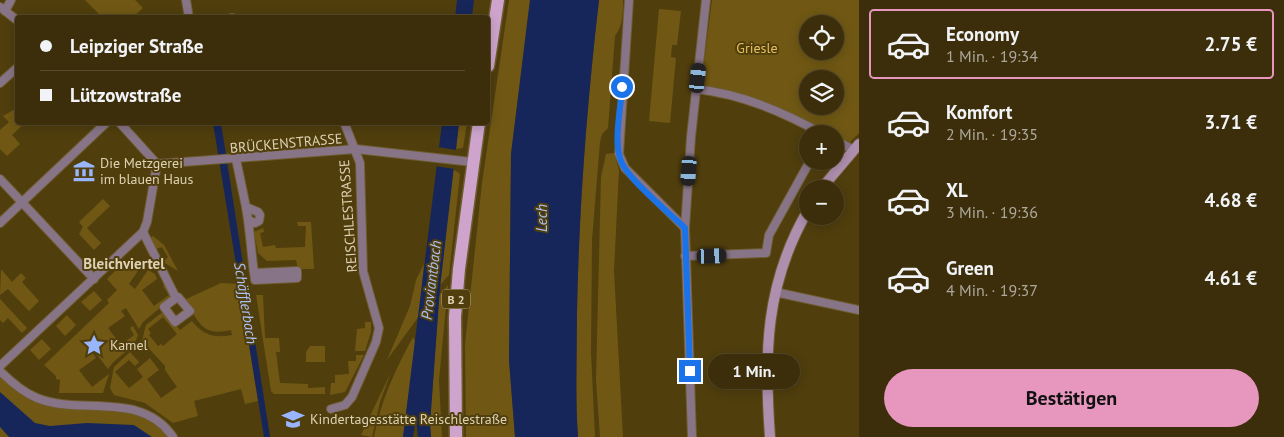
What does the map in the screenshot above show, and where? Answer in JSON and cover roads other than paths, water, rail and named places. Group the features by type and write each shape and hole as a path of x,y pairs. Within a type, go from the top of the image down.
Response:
{"main road":[{"path":"490,53 498,0"},
{"name":"B 2","path":"456,437 455,317 478,125"}],"street":[{"path":"11,0 2,9 15,19"},
{"path":"186,0 188,15"},
{"path":"629,0 618,144 621,161 631,174 685,228"},
{"path":"692,437 685,228 696,89 706,0"},
{"path":"0,83 15,70"},
{"path":"696,89 721,92 743,98 803,125"},
{"path":"0,223 104,125"},
{"path":"0,366 143,232 148,222 157,164 122,125"},
{"name":"REISCHLESTRASSE","path":"331,409 345,405 352,397 376,342 379,328 363,271 360,164 356,149 345,125"},
{"path":"828,180 856,147 844,143"},
{"name":"BRÜCKENSTRASSE","path":"157,164 356,149 472,162"},
{"path":"236,159 248,220 254,272 255,280 297,278 297,271 254,272"},
{"path":"685,256 766,253 770,235 805,170"},
{"path":"0,179 94,279"},
{"path":"246,208 258,212 260,215 259,221 255,223 248,220"},
{"path":"770,437 766,366 767,338 776,292 791,242 800,225"},
{"path":"143,232 176,298"},
{"path":"776,292 859,310"},
{"path":"0,371 18,389 38,399 62,404 104,405 136,410 168,429 173,437"}],"water":[{"path":"457,0 474,0 472,15 455,15"},
{"name":"Lech","path":"530,0 599,0 587,116 580,233 576,374 578,437 515,437 509,360 511,154"},
{"name":"Schäfflerbach","path":"213,125 221,125 270,437 264,437"},
{"name":"Proviantbach","path":"442,125 459,125 440,288 430,424 431,437 418,437 416,419 413,437 403,437"},
{"path":"0,392 35,423 50,426 87,423 134,425 152,437 9,437 0,427"}],"place":[{"name":"Die Metzgerei im blauen Haus","path":"84,171"},
{"name":"Kamel","path":"94,345"},
{"name":"Kindertagesstätte Reischlestraße","path":"293,419"}],"district":[{"name":"Bleichviertel","path":"124,263"}],"park label":[{"name":"Griesle","path":"757,48"}]}
